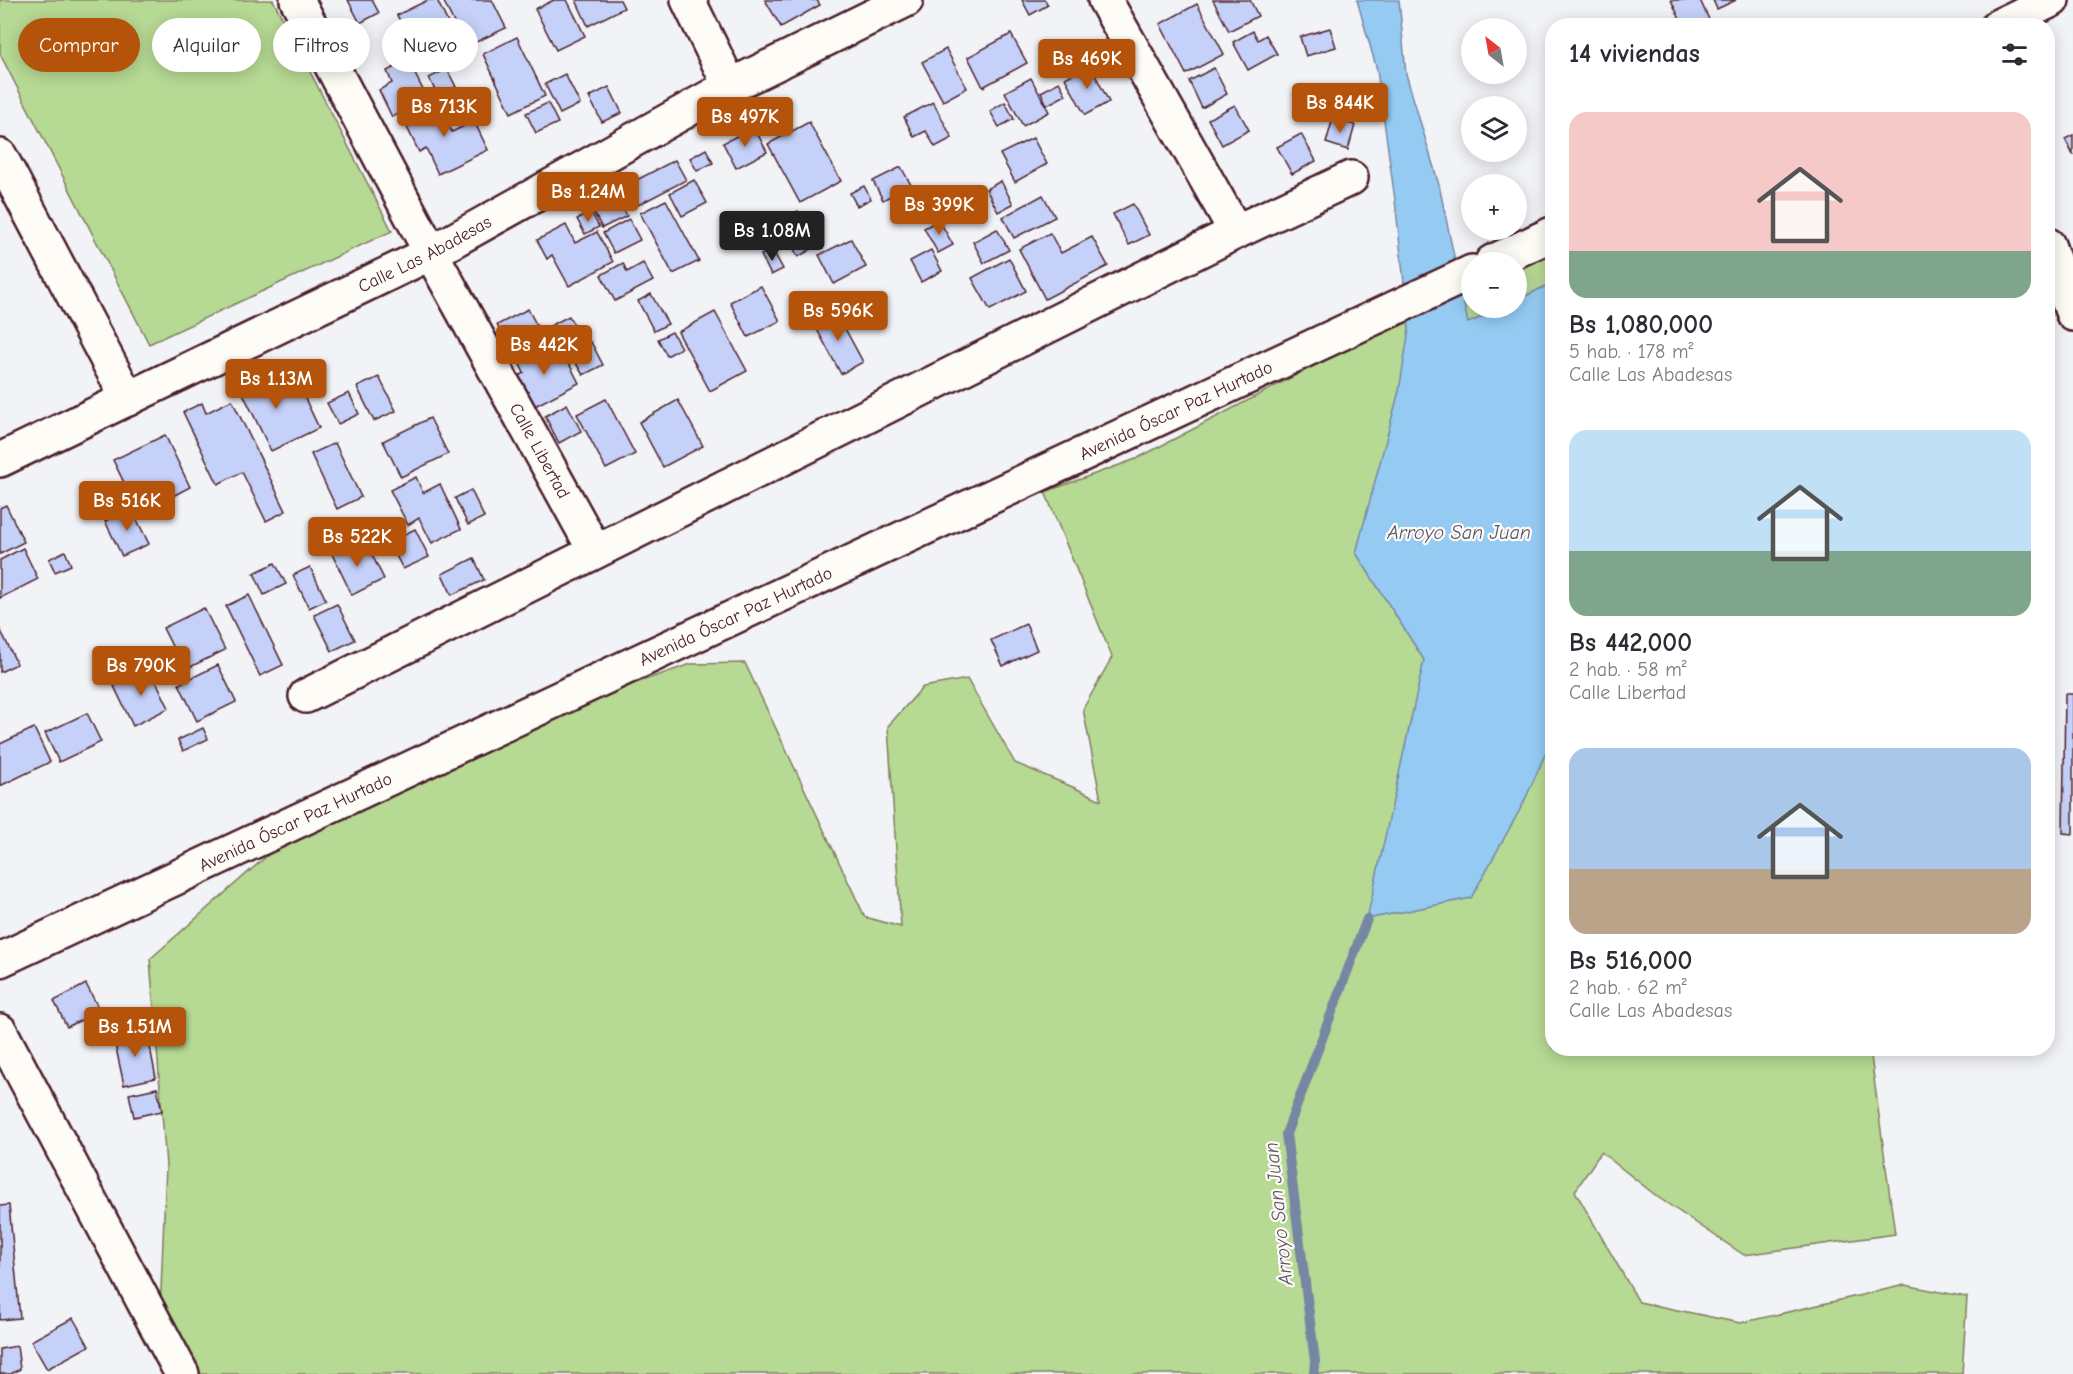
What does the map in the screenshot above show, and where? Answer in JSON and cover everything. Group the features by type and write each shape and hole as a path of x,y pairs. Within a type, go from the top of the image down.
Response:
{"street":[{"name":"Calle Libertad","path":"297,0 431,253 595,551"},
{"path":"688,0 730,86"},
{"name":"Calle Las Abadesas","path":"0,460 431,253 730,86 906,0"},
{"path":"1105,0 1236,232"},
{"path":"2015,18 2052,0"},
{"path":"0,156 128,399"},
{"path":"306,696 1236,232 1351,178"},
{"path":"1513,252 1545,237"},
{"path":"2055,264 2073,314"},
{"name":"Avenida Óscar Paz Hurtado","path":"0,960 1461,277"},
{"path":"0,1031 182,1374"}],"green space":[{"path":"0,0 273,0 282,18 273,18 273,72 310,72 392,231 149,344 0,54"},
{"path":"1545,256 1545,1056 1871,1056 1895,1234 1744,1255 1659,1198 1601,1152 1575,1191 1639,1302 1740,1323 1905,1285 1967,1297 1962,1374 172,1374 159,1340 166,1165 150,959 277,847 557,710 691,664 745,663 865,917 901,927 888,726 923,687 967,679 1015,763 1101,800 1083,709 1112,657 1045,492 1136,459 1342,351 1461,295 1461,318 1527,318 1527,264"}],"water":[{"name":"Arroyo San Juan","path":"1357,0 1399,0 1406,74 1439,185 1461,290 1461,318 1467,318 1468,323 1479,318 1527,318 1527,295 1545,286 1545,755 1523,804 1471,898 1367,919 1424,660 1356,553 1399,391 1409,329 1395,200 1377,70"}],"building":[{"path":"348,0 372,0 379,13 370,18 357,18"},
{"path":"428,0 437,0 446,18 398,18 397,15"},
{"path":"443,0 492,0 506,28 478,41 478,18 452,18"},
{"path":"554,0 567,0 585,36 556,50 535,9"},
{"path":"576,0 620,0 624,8 588,26"},
{"path":"765,0 817,0 820,5 781,27"},
{"path":"1022,0 1045,0 1048,5 1030,15"},
{"path":"1213,0 1250,0 1258,16 1229,31"},
{"path":"1671,0 1700,0 1708,18 1679,18"},
{"path":"1713,0 1736,0 1717,9"},
{"path":"1197,4 1224,54 1186,74 1160,24"},
{"path":"1330,28 1336,47 1306,56 1300,37"},
{"path":"1253,31 1258,40 1266,35 1277,54 1248,70 1233,42"},
{"path":"1011,34 1027,63 983,87 968,57"},
{"path":"517,37 545,96 511,113 483,54"},
{"path":"946,49 967,88 943,101 922,62"},
{"path":"1090,65 1109,102 1085,115 1065,78"},
{"path":"1214,68 1227,94 1202,108 1189,81"},
{"path":"387,72 414,72 428,100 392,117 379,90 392,83"},
{"path":"441,72 448,72 456,87 438,96 429,78"},
{"path":"565,74 580,104 560,114 545,84"},
{"path":"1031,78 1049,112 1023,126 1005,92"},
{"path":"1059,82 1066,95 1047,105 1041,92"},
{"path":"609,87 622,113 602,122 589,97"},
{"path":"438,102 452,132 474,121 488,150 438,174 426,148 419,152 403,119"},
{"path":"933,102 952,138 935,147 926,131 914,137 904,117"},
{"path":"1005,102 1014,119 999,127 990,111"},
{"path":"548,103 558,123 536,133 526,113"},
{"path":"1235,105 1249,130 1222,145 1208,119"},
{"path":"1333,118 1355,125 1348,150 1326,143"},
{"path":"809,122 841,181 800,203 768,144"},
{"path":"754,127 767,152 736,168 723,143"},
{"path":"1301,134 1316,161 1292,174 1277,147"},
{"path":"2073,135 2073,155 2065,139"},
{"path":"1033,138 1047,164 1015,182 1000,154"},
{"path":"706,149 713,163 697,171 690,158"},
{"path":"675,160 686,180 638,205 627,185"},
{"path":"901,167 911,185 883,200 873,181"},
{"path":"694,180 707,203 682,216 670,193"},
{"path":"1001,181 1013,204 998,212 986,189"},
{"path":"609,183 627,216 602,228 585,196"},
{"path":"864,186 871,199 857,206 850,193"},
{"path":"1043,195 1055,217 1014,238 1003,217"},
{"path":"666,200 699,261 673,274 640,213"},
{"path":"1133,204 1149,235 1129,245 1113,214"},
{"path":"798,211 817,246 798,257 780,221"},
{"path":"591,212 599,227 585,234 577,219"},
{"path":"629,219 640,240 614,253 603,233"},
{"path":"939,220 953,245 938,253 924,228"},
{"path":"566,225 575,243 597,232 613,262 569,286 552,255 547,259 537,240"},
{"path":"997,229 1009,250 984,263 973,242"},
{"path":"1050,233 1061,253 1092,237 1108,266 1045,299 1019,249"},
{"path":"851,239 866,267 834,284 819,255"},
{"path":"772,249 783,269 771,275 761,255"},
{"path":"931,250 942,271 921,282 910,261"},
{"path":"1009,258 1026,291 990,310 972,278"},
{"path":"623,263 627,272 643,263 653,281 615,301 601,275"},
{"path":"761,286 780,321 748,337 730,302"},
{"path":"651,294 668,324 654,331 638,301"},
{"path":"528,309 537,326 506,342 497,325"},
{"path":"835,310 863,362 841,374 813,322"},
{"path":"715,312 747,371 710,391 678,332"},
{"path":"569,316 581,338 556,351 544,329"},
{"path":"672,332 681,348 667,356 658,339"},
{"path":"591,342 603,365 583,375 570,353"},
{"path":"537,345 546,361 563,352 579,383 531,408 514,378 524,373 516,356"},
{"path":"259,366 275,400 300,388 319,428 271,451 235,377"},
{"path":"379,377 396,411 374,421 357,387"},
{"path":"349,393 359,414 338,424 327,403"},
{"path":"606,399 635,454 606,469 577,414"},
{"path":"232,400 286,511 266,521 242,472 218,484 183,412 202,403 206,413"},
{"path":"678,400 703,446 663,467 639,422"},
{"path":"567,404 581,431 559,443 545,416"},
{"path":"430,418 448,454 401,477 383,441"},
{"path":"165,435 190,487 173,496 168,487 134,503 113,460"},
{"path":"335,443 361,497 337,509 311,454"},
{"path":"416,477 423,493 440,484 461,529 432,543 419,518 408,525 390,490"},
{"path":"471,490 484,517 468,525 455,498"},
{"path":"6,505 24,542 0,554 0,508"},
{"path":"131,508 149,544 122,556 105,521"},
{"path":"415,529 429,557 403,569 389,542"},
{"path":"351,542 356,555 369,549 384,579 352,595 331,552"},
{"path":"23,548 38,579 0,598 0,560"},
{"path":"65,551 71,565 55,572 49,559"},
{"path":"474,558 484,580 452,595 442,574"},
{"path":"275,563 286,584 264,595 254,573"},
{"path":"310,567 326,600 309,608 293,575"},
{"path":"249,595 283,665 260,676 226,606"},
{"path":"337,604 355,640 332,651 314,615"},
{"path":"204,608 225,650 184,670 163,628"},
{"path":"1026,624 1037,650 1003,666 991,640"},
{"path":"0,629 17,664 0,672"},
{"path":"218,665 236,702 197,721 179,684"},
{"path":"150,669 169,708 133,726 114,686"},
{"path":"2065,694 2073,694 2073,834 2063,833"},
{"path":"87,713 101,742 59,762 45,733"},
{"path":"34,728 50,762 0,786 0,744"},
{"path":"203,728 208,739 183,751 178,740"},
{"path":"86,984 100,1011 67,1027 54,1001"},
{"path":"147,1032 156,1078 124,1085 114,1039"},
{"path":"157,1088 162,1111 134,1117 129,1094"},
{"path":"9,1205 20,1318 0,1320 0,1206"},
{"path":"73,1318 89,1346 47,1369 31,1341"},
{"path":"17,1346 20,1369 11,1374 0,1374 0,1349"}],"waterway":[{"name":"Arroyo San Juan","path":"1314,1374 1315,1361 1286,1134 1367,919"}]}
